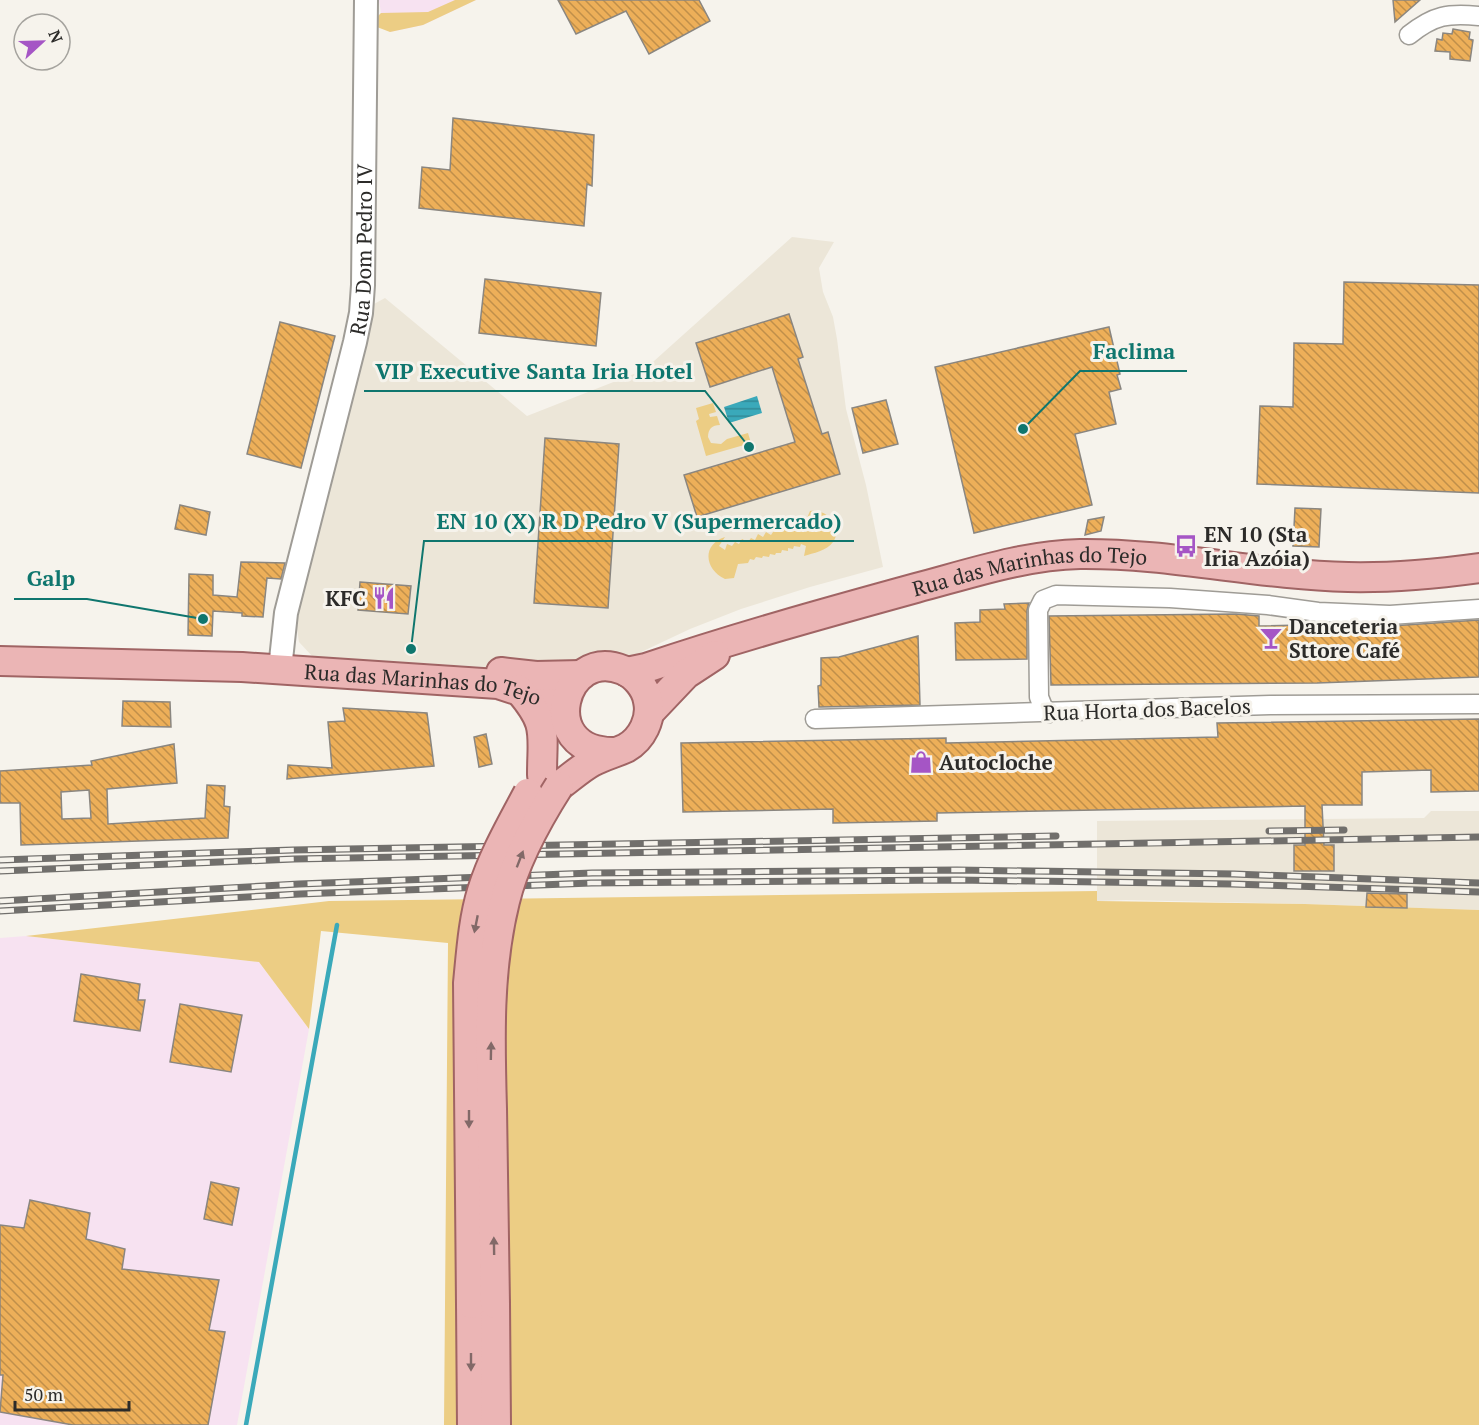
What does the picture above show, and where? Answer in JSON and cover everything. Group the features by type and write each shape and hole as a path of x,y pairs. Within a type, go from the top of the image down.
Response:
{"main road":[{"name":"Rua das Marinhas do Tejo","path":"627,672 984,570 1047,557 1079,554 1143,556 1346,577 1390,577 1479,568"},
{"path":"649,713 686,674 751,635"},
{"name":"Rua das Marinhas do Tejo","path":"280,669 316,659 361,657 442,669 536,676 581,675"},
{"name":"Rua das Marinhas do Tejo","path":"0,661 233,666 498,684 550,701 566,719"},
{"path":"496,1425 483,1304 468,983 473,937 482,892 499,846 543,785 556,757 566,719 566,697 572,685 581,675 602,667 619,669 637,680 644,689 649,713 645,727 637,739 626,748 612,752 543,785"},
{"path":"518,689 542,724 543,785"},
{"path":"566,719 576,739 586,747 599,752 612,752"},
{"path":"472,1425 483,1304"}],"street":[{"name":"Rua Dom Pedro IV","path":"280,669 286,613 361,313 366,0"},
{"path":"1409,35 1424,22 1441,16 1462,14 1479,16"},
{"path":"1050,713 1042,707 1039,698 1038,610 1043,600 1056,595 1170,598 1268,605 1318,612 1390,615 1479,609"},
{"name":"Rua Horta dos Bacelos","path":"815,719 1270,705 1479,704"}],"shaded area":[{"path":"379,0 476,0 423,25 390,32 376,18 381,13"},
{"path":"455,0 476,0 423,25 390,32 377,27 376,18 381,13 428,12"},
{"path":"792,237 834,242 819,268 823,292 833,317 846,409 866,485 883,567 741,609 690,629 637,654 598,665 521,669 313,657 299,642 295,616 374,304 385,298 527,416 644,370"},
{"path":"713,403 716,412 709,414 710,417 717,416 720,425 710,430 708,437 711,443 721,444 727,439 748,433 751,443 706,456 696,421 699,419 696,408"},
{"path":"810,511 822,512 835,524 836,536 827,548 804,556 806,546 801,544 800,547 788,548 788,551 782,550 781,553 775,555 770,554 769,557 756,557 754,560 750,559 748,563 738,564 734,578 725,579 713,570 708,558 709,551 717,541 725,537 719,546 725,550 727,544 732,546 735,542 739,544 742,539 748,542 751,538 755,540 758,534 763,537 766,532 771,535 775,529 779,532 782,527 787,530 790,525 795,528 798,522 804,525"},
{"path":"1431,811 1479,811 1479,910 1305,904 1097,901 1097,821 1424,818"},
{"path":"1097,891 1097,901 1305,904 1479,910 1479,1425 444,1425 448,943 321,931 309,1029 259,962 26,936 329,901"},
{"path":"26,936 259,962 309,1029 237,1425 0,1425 0,938"}],"water":[{"path":"757,396 762,413 729,423 724,407"}],"building":[{"path":"558,0 699,0 710,21 649,54 626,11 576,34"},
{"path":"1393,0 1420,0 1395,22"},
{"path":"1453,29 1470,32 1469,39 1473,40 1470,61 1450,59 1450,52 1435,51 1437,39 1442,40 1443,33 1452,34"},
{"path":"453,118 594,135 592,186 587,184 584,226 419,208 422,167 450,170"},
{"path":"485,279 601,293 596,346 479,333"},
{"path":"1344,282 1479,285 1479,493 1257,484 1260,406 1293,407 1294,343 1343,344"},
{"path":"789,314 803,357 798,359 822,434 828,432 840,474 697,517 684,475 795,442 772,367 710,387 696,343"},
{"path":"280,322 335,336 301,468 247,454"},
{"path":"1109,327 1120,374 1117,375 1121,389 1109,392 1116,424 1075,434 1092,505 974,533 935,367"},
{"path":"886,400 898,444 863,453 852,408"},
{"path":"545,438 619,444 608,608 534,603"},
{"path":"180,505 210,512 206,535 175,529"},
{"path":"1295,508 1321,509 1319,547 1293,546"},
{"path":"1104,517 1101,531 1085,535 1088,520"},
{"path":"241,562 285,563 281,579 267,578 263,617 213,611 212,636 188,635 189,574 213,575 213,595 237,597"},
{"name":"KFC","path":"360,582 411,586 408,614 358,610"},
{"path":"1029,603 1027,659 956,660 955,623 980,622 980,610 1005,609 1004,604"},
{"path":"1236,614 1259,616 1259,626 1344,624 1391,626 1479,620 1479,677 1317,683 1051,685 1049,616"},
{"path":"918,636 920,705 819,707 818,686 821,685 821,658 839,657"},
{"path":"123,701 170,702 171,727 122,726"},
{"path":"343,708 427,713 434,766 287,779 288,765 332,768 328,722 345,721"},
{"path":"1479,719 1479,791 1431,792 1431,770 1362,772 1362,805 1322,805 1324,845 1334,845 1334,871 1294,871 1294,845 1305,845 1305,806 937,813 937,821 833,823 833,809 683,812 681,743 946,738 946,743 1218,737 1217,723"},
{"path":"486,734 492,764 479,767 474,737"},
{"path":"174,744 177,783 107,789 108,824 205,818 207,785 225,786 224,806 230,807 228,838 21,845 20,803 0,803 0,771 92,765 91,761","holes":["89,790 91,818 62,819 61,792"]},
{"path":"1367,893 1407,894 1407,908 1366,907"},
{"path":"81,974 140,984 138,1000 145,1000 140,1031 74,1021"},
{"path":"180,1004 242,1015 231,1072 170,1062"},
{"path":"211,1182 239,1188 232,1225 204,1219"},
{"path":"30,1200 90,1213 86,1239 125,1249 122,1269 219,1280 209,1330 225,1332 208,1425 73,1425 0,1412 3,1375 0,1375 0,1225 24,1228"}],"waterway":[{"path":"246,1425 337,925"}],"railway":[{"path":"1269,831 1344,830"},
{"path":"0,860 293,850 1056,836"},
{"path":"0,871 294,859 1479,837"},
{"path":"0,901 299,884 592,873 957,870 1234,874 1479,883"},
{"path":"0,911 300,894 591,883 957,880 1232,884 1479,892"}],"place":[{"name":"Faclima","path":"1023,429"},
{"name":"VIP Executive Santa Iria Hotel","path":"749,447"},
{"name":"EN 10 (Sta Iria Azóia)","path":"1186,546"},
{"name":"KFC","path":"384,598"},
{"name":"Galp","path":"203,619"},
{"name":"Danceteria Sttore Café","path":"1271,638"},
{"name":"EN 10 (X) R D Pedro V (Supermercado)","path":"411,649"},
{"name":"Autocloche","path":"921,762"}]}
